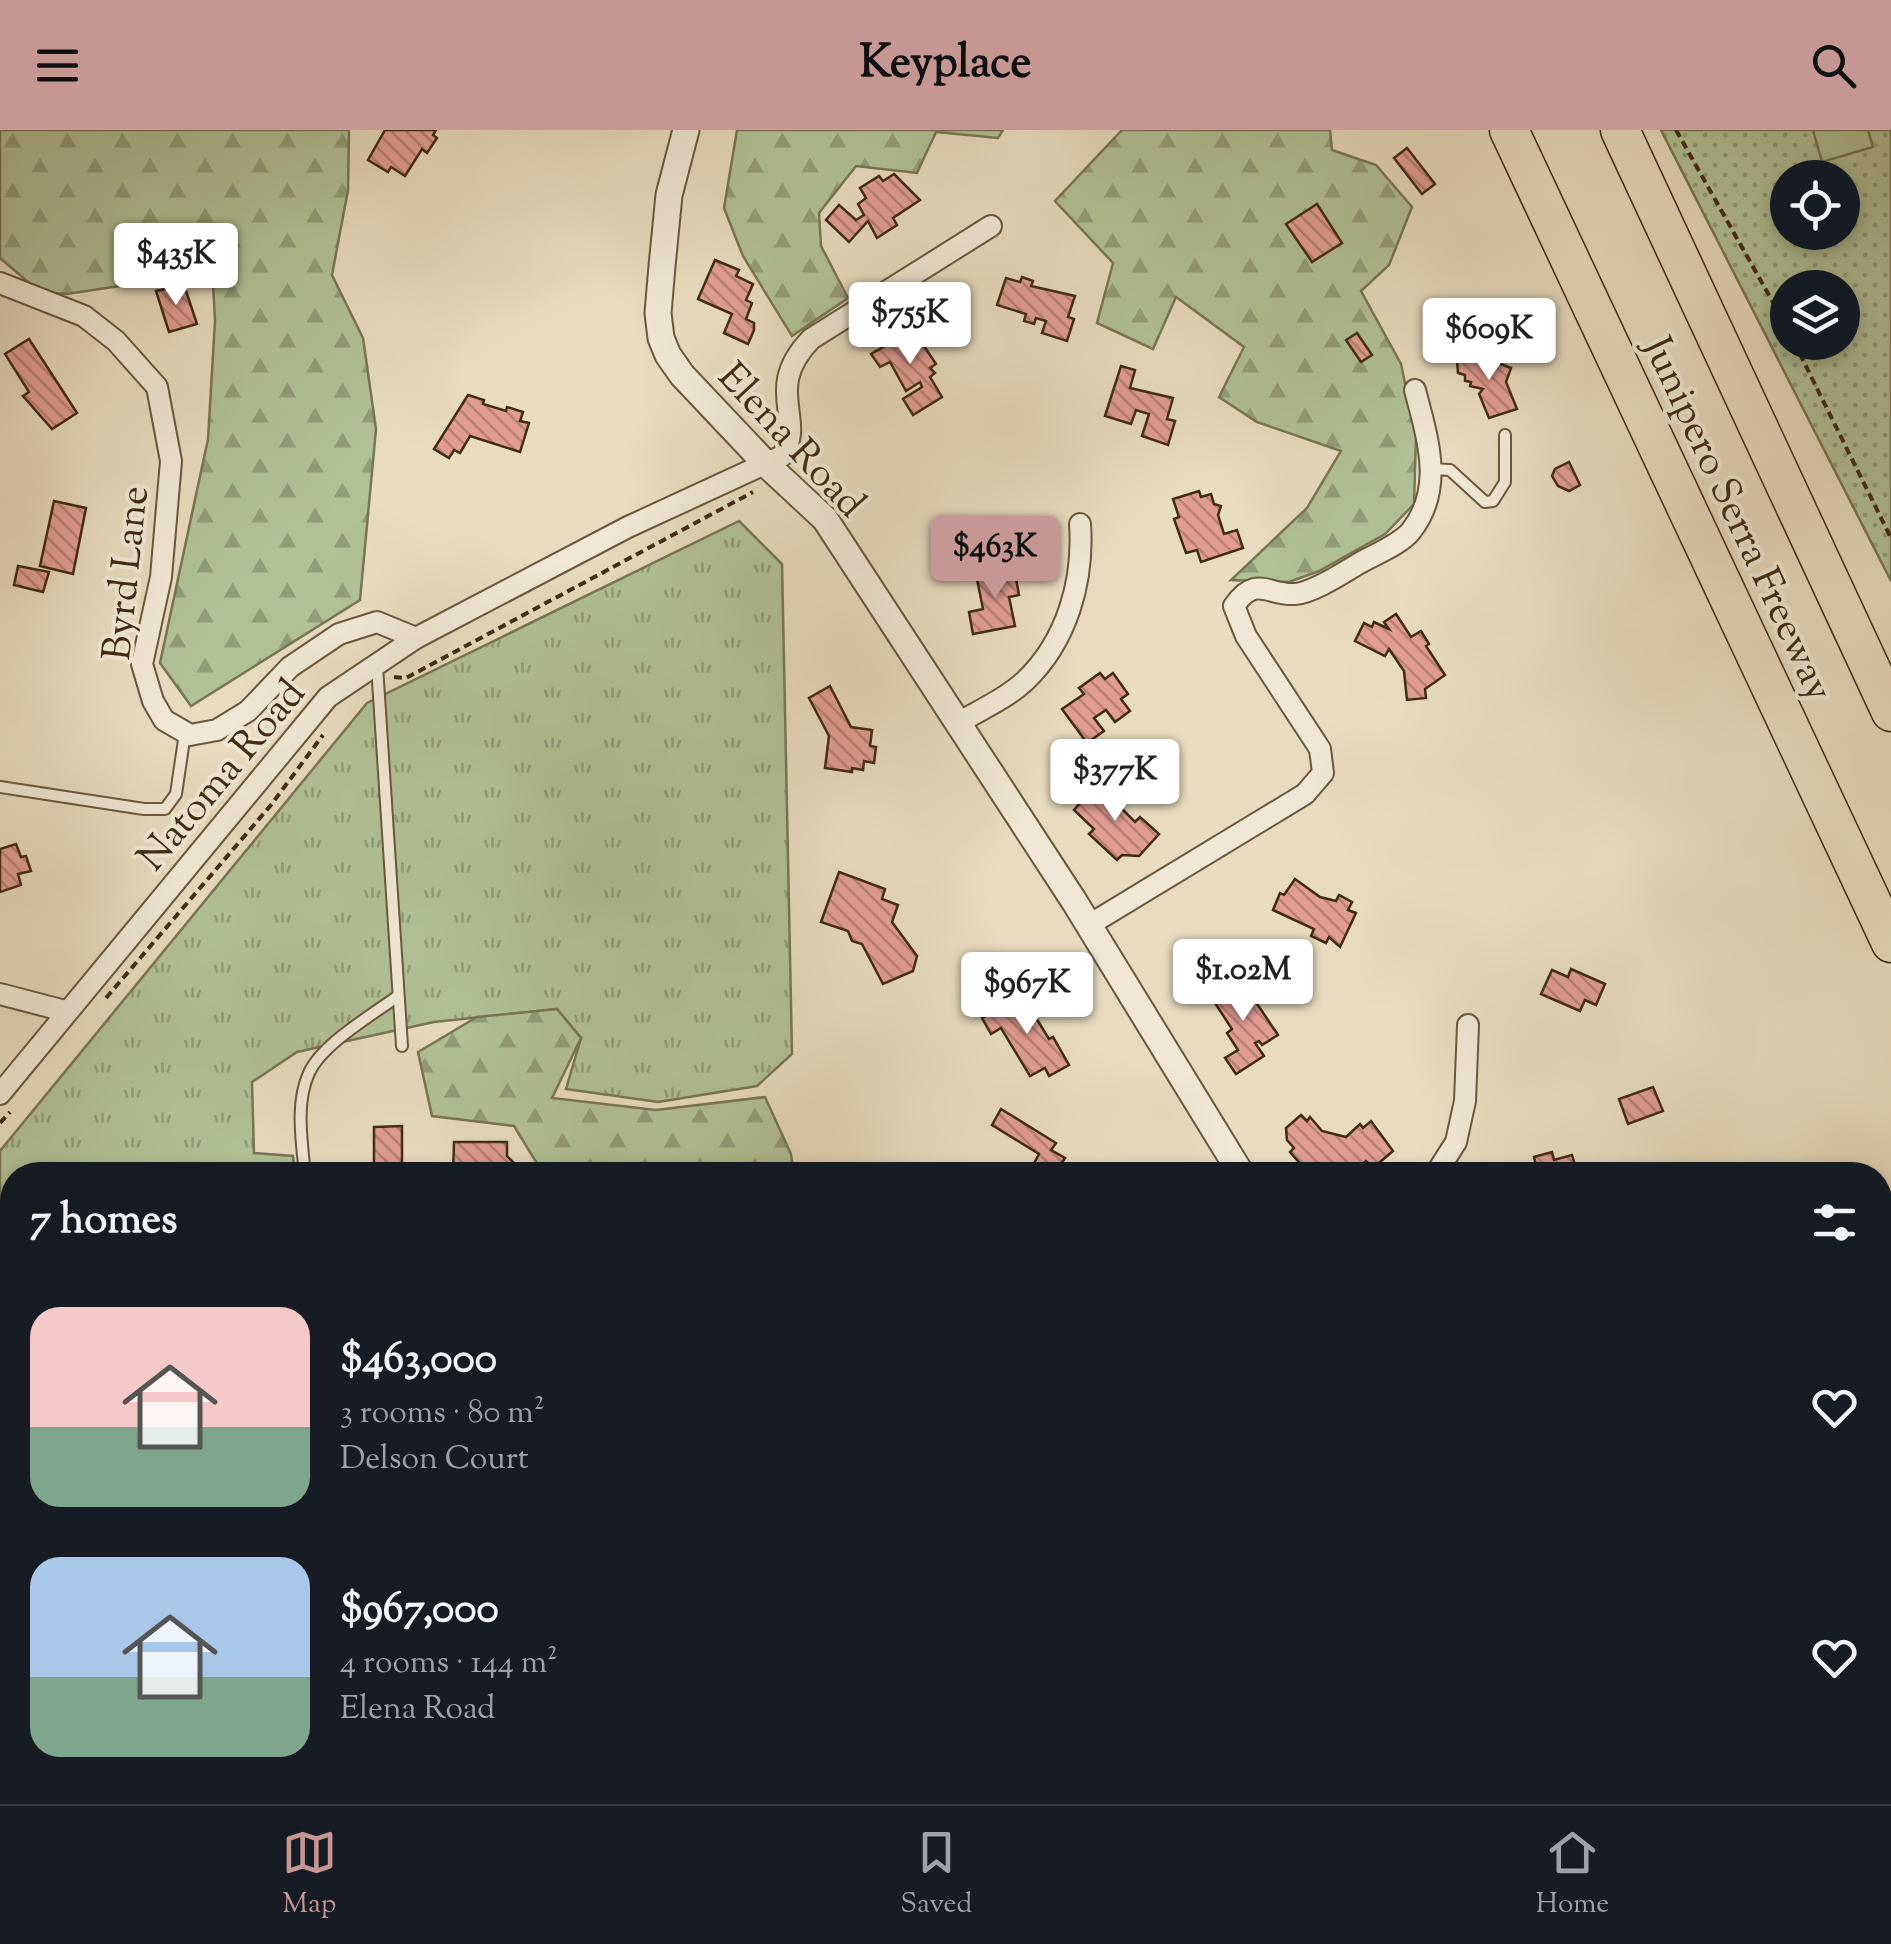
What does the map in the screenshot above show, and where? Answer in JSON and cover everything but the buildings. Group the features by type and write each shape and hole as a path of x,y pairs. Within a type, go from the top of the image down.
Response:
{"highway":[{"name":"Junipero Serra Freeway","path":"1509,130 1891,943"},
{"name":"Junipero Serra Freeway","path":"1620,130 1891,712"}],"street":[{"name":"Elena Road","path":"686,130 669,195 658,313 662,338 682,375 763,477 825,519 1089,925 1234,1162"},
{"path":"763,477 788,446 791,434 786,376 797,354 811,339 991,226"},
{"name":"Byrd Lane","path":"0,282 84,316 116,341 156,386 171,461 161,577 142,664 153,701 164,720 185,732"},
{"path":"1089,925 1305,794 1323,773 1320,750 1246,636 1234,606 1242,594 1263,586 1296,594 1330,580 1410,534 1431,485 1432,458 1415,390"},
{"name":"Natoma Road","path":"6,1102 66,1012 328,697 377,670 416,638 628,527 763,477"},
{"path":"958,723 1023,684 1064,630 1082,554 1080,524"},
{"path":"185,732 190,735 217,730 248,710 290,667 338,634 376,622 416,638"},
{"path":"0,994 66,1012"},
{"path":"1444,1162 1456,1142 1463,1111 1468,1025"}],"lane":[{"path":"1431,469 1450,470 1478,498 1493,501 1505,482 1505,435"},
{"path":"377,670 402,1046"},
{"path":"0,788 165,808 176,794 185,732"},
{"path":"304,1162 303,1090 310,1070 339,1039 398,996"}],"path":[{"path":"1676,130 1770,297"},
{"path":"1803,360 1891,538"},
{"path":"377,670 406,678 763,477"},
{"path":"99,1006 271,805 330,724"},
{"path":"0,1124 6,1102"}],"green space":[{"path":"0,130 349,130 348,190 332,275 363,338 376,429 360,600 191,706 160,663 208,439 215,321 210,227 165,279 67,294 40,292 0,258"},
{"path":"737,130 1003,130 998,138 936,132 917,173 856,166 819,213 821,246 848,298 792,336 743,256 724,208"},
{"path":"1122,130 1330,130 1332,150 1376,165 1412,207 1389,265 1361,291 1401,364 1416,437 1414,504 1385,534 1319,571 1289,582 1231,580 1307,508 1341,451 1257,422 1219,397 1244,347 1176,297 1153,349 1097,323 1113,263 1055,201"},
{"path":"1661,130 1891,130 1891,581 1778,360 1860,360 1860,270 1770,270 1770,344"},
{"path":"1813,130 1868,130 1873,147 1821,160"},
{"path":"739,521 782,564 792,1054 757,1086 658,1102 566,1089 581,1038 557,1009 434,1022 297,1052 252,1082 254,1153 293,1156 294,1162 0,1162 0,1151 367,703"},
{"path":"557,1009 581,1038 552,1098 656,1110 765,1097 792,1162 536,1162 514,1126 432,1116 418,1052 477,1017"}]}
